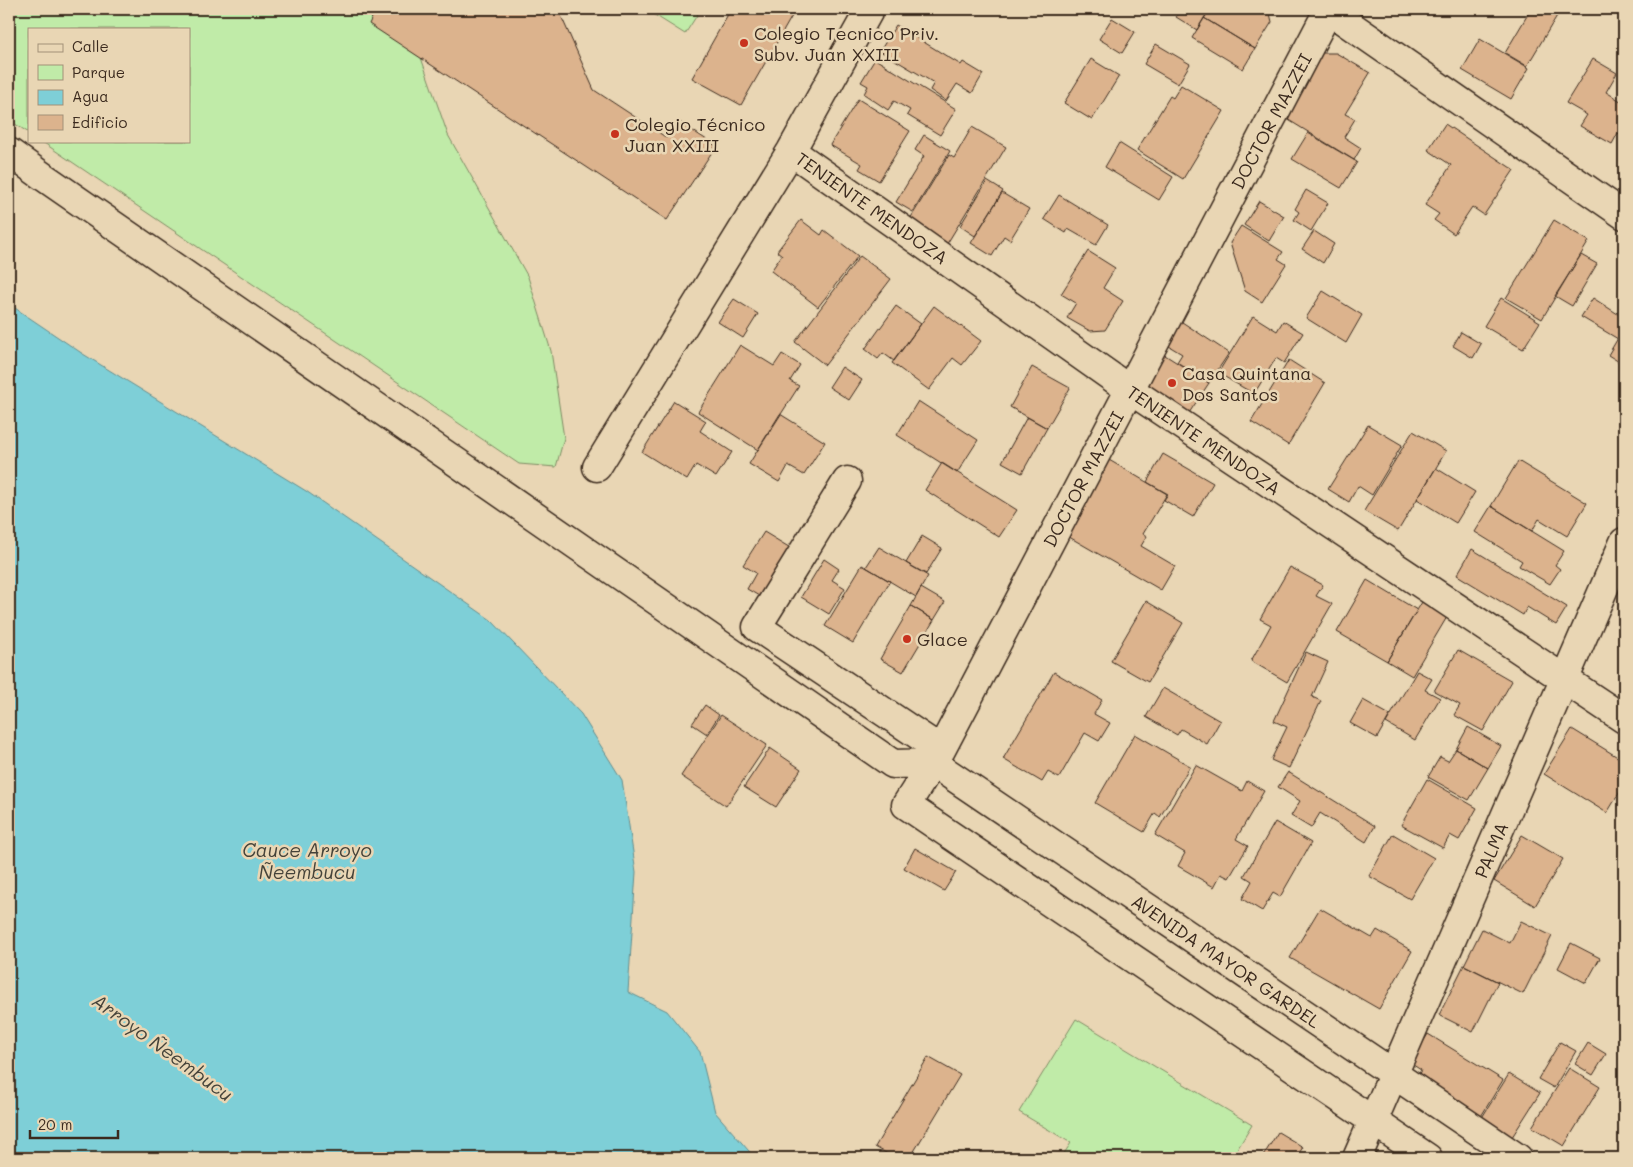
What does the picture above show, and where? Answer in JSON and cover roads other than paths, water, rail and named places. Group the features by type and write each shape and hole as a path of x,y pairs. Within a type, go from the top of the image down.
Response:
{"street":[{"path":"597,467 791,151 870,9"},
{"path":"1328,9 1624,215"},
{"name":"DOCTOR MAZZEI","path":"906,804 937,757 1328,9"},
{"name":"TENIENTE MENDOZA","path":"791,151 1130,390 1624,719"},
{"path":"9,152 893,764 906,804 1428,1158"},
{"name":"AVENIDA MAYOR GARDEL","path":"847,481 757,627 937,757 1394,1075 1518,1158"},
{"name":"PALMA","path":"1357,1158 1624,542"},
{"path":"893,764 937,757"}],"water":[{"name":"Cauce Arroyo Ñeembucu","path":"9,304 83,354 306,491 491,620 581,714 622,780 636,872 628,992 667,1011 700,1052 715,1112 755,1158 9,1158"}],"place":[{"name":"Colegio Tecnico Priv. Subv. Juan XXIII","path":"744,43"},
{"name":"Colegio Técnico Juan XXIII","path":"615,134"},
{"name":"Casa Quintana Dos Santos","path":"1172,383"},
{"name":"Glace","path":"907,639"}],"water label":[{"name":"Arroyo Ñeembucu","path":"163,1047"}]}
